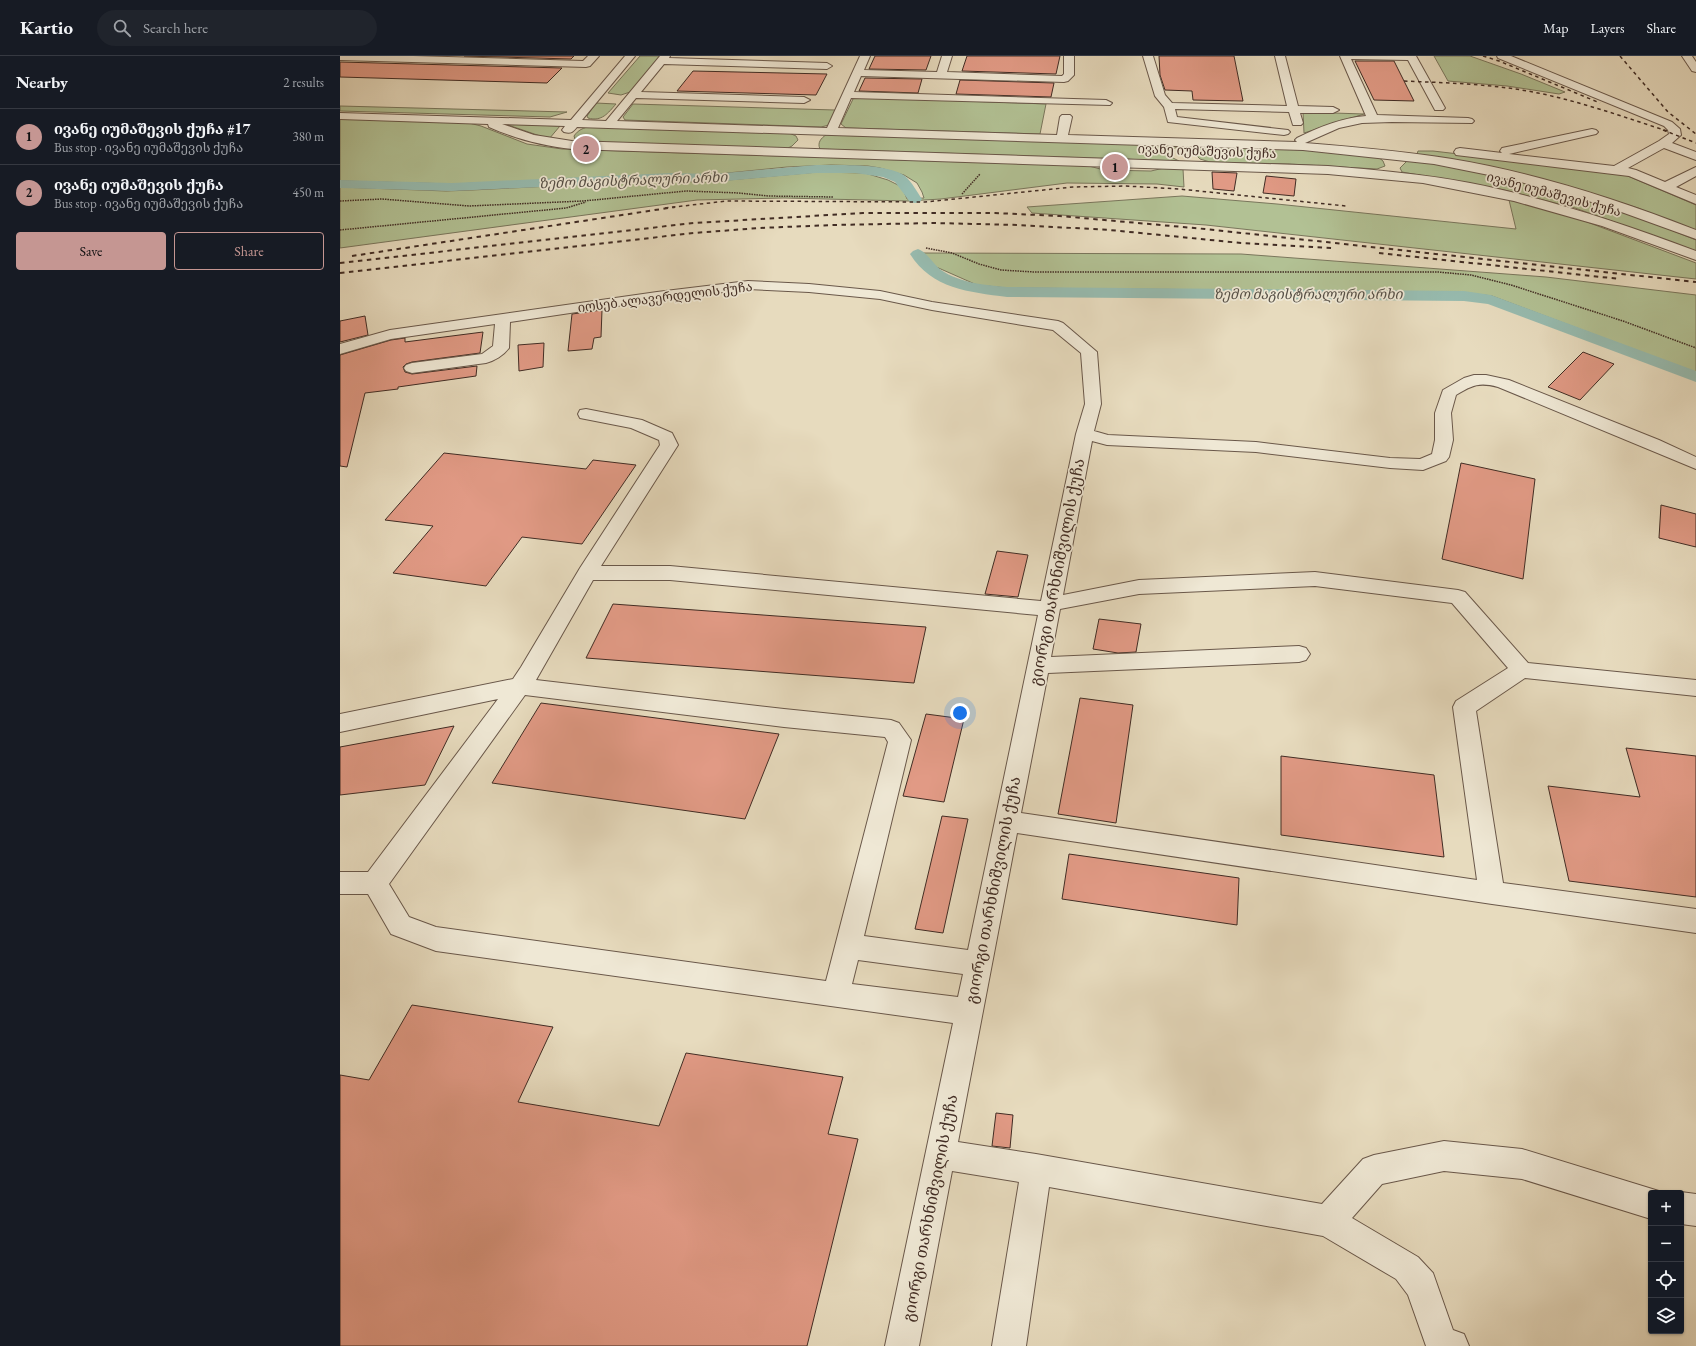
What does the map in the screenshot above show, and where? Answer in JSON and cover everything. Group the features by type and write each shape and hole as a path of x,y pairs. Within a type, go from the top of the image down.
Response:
{"street":[{"path":"340,57 586,64 594,56"},
{"path":"561,144 562,138 574,122 630,56"},
{"path":"610,123 664,59 677,56"},
{"path":"831,131 865,56"},
{"path":"941,76 947,56"},
{"path":"857,73 1064,79 1069,75 1069,56"},
{"path":"1148,56 1160,96 1169,106 1172,120 1301,140 1323,130 1347,122 1373,120 1468,121"},
{"path":"1280,56 1301,140"},
{"path":"1345,56 1373,120"},
{"path":"1350,56 1412,57 1439,108 1424,107"},
{"path":"1502,56 1668,124 1674,129 1675,135 1663,144 1616,170"},
{"path":"1687,56 1696,69"},
{"path":"664,59 827,66"},
{"path":"633,95 804,100"},
{"path":"847,95 1106,103"},
{"path":"1169,106 1333,110"},
{"path":"1367,106 1381,106"},
{"name":"ივანე იუმაშევის ქუჩა","path":"340,116 610,123 1201,143 1301,140 1461,165 1514,176 1615,204 1696,236"},
{"path":"1062,138 1066,117"},
{"name":"ივანე იუმაშევის ქუჩა","path":"481,119 513,134 561,144 1328,170 1393,175 1487,191 1547,205 1632,232 1696,256"},
{"path":"805,153 816,130"},
{"path":"1491,155 1592,132"},
{"path":"1201,143 1192,146 1185,153 1188,160 1202,166"},
{"path":"1663,144 1696,156"},
{"path":"1393,175 1402,156 1419,149 1438,149"},
{"path":"1452,150 1632,173 1696,200"},
{"path":"1666,187 1696,171"},
{"name":"იოსებ ალავერდელის ქუჩა","path":"340,349 390,335 657,296 748,285 809,288 880,295 932,306 1058,326 1089,352 1093,404 1085,434"},
{"path":"412,368 486,358 501,348 504,318"},
{"path":"1085,434 1107,440 1256,447 1390,463 1424,465 1440,457 1444,440 1443,413 1449,393 1468,381 1483,378 1503,383 1653,444 1696,464"},
{"path":"376,883 529,673 587,573 668,446 666,437 636,424 586,414"},
{"name":"გიორგი თარხნიშვილის ქუჩა","path":"902,1346 1085,434"},
{"path":"587,573 670,573 1050,606 1139,587 1315,579 1458,597 1522,670"},
{"path":"1038,666 1298,654"},
{"path":"1492,893 1464,707 1522,670 1696,688"},
{"path":"340,723 519,686 768,716 891,729 900,740 836,995"},
{"path":"1007,821 1492,893 1696,921"},
{"path":"340,883 376,883"},
{"path":"376,883 400,926 436,939 836,995 969,1012"},
{"path":"848,946 978,964"},
{"path":"941,1154 1328,1220 1407,1268 1421,1285 1442,1345 1452,1346"},
{"path":"1328,1220 1374,1170 1444,1156 1522,1164 1648,1202"},
{"path":"1009,1346 1036,1169"},
{"path":"1684,1208 1696,1210"}],"path":[{"path":"962,194 993,159"},
{"path":"340,201 382,199 469,206 590,200 686,191 739,193 768,196 833,197"},
{"path":"340,230 566,208 590,200"},
{"path":"926,248 952,253 979,264 1001,270 1034,272 1438,272 1471,275 1512,285 1601,314 1696,348"}],"green space":[{"path":"640,56 661,56 633,91 621,95 608,93"},
{"path":"1434,56 1470,56 1521,74 1565,92 1559,94 1507,86 1448,81"},
{"path":"854,97 1046,104 1040,134 846,128 841,124"},
{"path":"596,103 616,104 601,118 588,118 587,116"},
{"path":"633,104 835,110 829,125 821,127 625,120 623,117"},
{"path":"340,106 567,112 550,117 340,111"},
{"path":"1303,112 1364,114 1304,133"},
{"path":"340,118 465,122 481,126 527,144 562,149 1089,166 1104,170 1151,171 1164,168 1183,169 1184,187 1157,184 1067,183 941,199 908,201 784,198 697,200 340,248 340,187 446,191 651,181 706,182 818,172 865,173 888,180 902,187 907,199 924,198 917,183 904,175 868,166 831,165 787,167 708,175 454,184 340,181"},
{"path":"505,124 560,126 549,139"},
{"path":"591,126 789,133 796,136 798,140 786,149 582,142 575,139 574,136 577,132 583,128"},
{"path":"826,135 1183,144 1173,149 1170,153 1173,158 1179,161 820,149 820,141"},
{"path":"1204,146 1350,151 1377,156 1383,161 1385,166 1377,169 1289,164 1210,162 1200,159 1194,153 1197,148"},
{"path":"1418,151 1433,151 1621,173 1696,205 1696,232 1638,208 1589,193 1423,156 1417,154"},
{"path":"1415,160 1494,174 1601,202 1696,240 1696,251 1575,208 1504,190 1402,172 1400,168 1407,161"},
{"path":"1182,196 1277,204 1516,229 1509,200 1566,214 1696,263 1696,279 1206,225 1032,213 1027,207"},
{"path":"923,253 1241,254 1546,277 1696,295 1696,373 1492,296 1459,292 1007,288 977,285 934,266"}],"building":[{"path":"464,56 574,56 571,59"},
{"path":"875,56 931,56 926,70 869,69"},
{"path":"967,56 1060,56 1056,74 962,71"},
{"path":"1159,56 1234,56 1243,101 1193,100 1192,91 1165,90 1160,75"},
{"path":"1355,61 1394,61 1414,101 1374,100"},
{"path":"340,62 562,68 547,83 340,77"},
{"path":"693,71 827,74 816,95 677,91"},
{"path":"865,78 922,79 918,93 859,91"},
{"path":"960,80 1054,83 1051,97 956,94"},
{"path":"1212,172 1237,173 1234,191 1213,189"},
{"path":"1266,176 1296,179 1294,196 1263,193"},
{"path":"602,310 601,337 594,338 592,349 568,351 572,314"},
{"path":"365,316 368,335 340,342 340,321"},
{"path":"483,332 480,353 412,362 403,367 405,372 412,374 477,366 476,376 365,393 347,467 340,466 340,355 391,340 405,338 405,342"},
{"path":"544,343 543,367 519,371 518,345"},
{"path":"1583,352 1614,364 1580,400 1548,387"},
{"path":"444,453 586,469 593,460 636,465 582,544 522,537 486,586 393,573 433,526 385,520"},
{"path":"1461,463 1535,479 1523,579 1442,559"},
{"path":"1661,505 1696,514 1696,547 1659,538"},
{"path":"997,551 1028,555 1018,597 985,594"},
{"path":"613,604 926,627 914,683 586,658"},
{"path":"1099,619 1141,624 1136,652 1118,653 1093,649"},
{"path":"1080,698 1133,705 1116,823 1058,814"},
{"path":"541,703 779,734 745,819 492,783"},
{"path":"926,714 964,719 944,802 903,796"},
{"path":"454,726 425,785 340,795 340,747"},
{"path":"1626,748 1696,756 1696,897 1569,881 1548,786 1640,797"},
{"path":"1281,756 1434,775 1444,857 1281,835"},
{"path":"942,816 968,819 943,933 915,929"},
{"path":"1069,854 1239,878 1237,925 1062,899"},
{"path":"412,1005 553,1027 518,1102 659,1126 686,1053 843,1077 828,1134 858,1139 807,1346 340,1346 340,1075 369,1080"},
{"path":"996,1113 1013,1115 1010,1148 992,1146"}],"waterway":[{"name":"ზემო მაგისტრალური არხი","path":"340,184 452,187 671,177 714,178 816,169 855,169 886,173 900,179 915,199"},
{"name":"ზემო მაგისტრალური არხი","path":"918,254 928,267 945,278 965,286 1007,292 1464,296 1491,300 1696,377"}],"railway":[{"path":"1483,56 1499,61 1600,103"},
{"path":"1620,56 1668,112 1696,134"},
{"path":"1404,81 1455,83 1538,93 1587,105 1667,131"},
{"path":"1663,130 1696,143"},
{"path":"665,208 727,201 925,202 1073,187 1126,186 1179,189 1346,206"},
{"path":"352,256 675,207"},
{"path":"340,263 694,223 863,213 995,213 1060,216 1205,229 1696,282"},
{"path":"340,273 694,233 759,228 834,225 935,223 1018,225 1110,230 1241,243 1333,248"},
{"path":"1379,253 1620,279"}],"place":[{"name":"ივანე იუმაშევის ქუჩა","path":"586,149"},
{"name":"ივანე იუმაშევის ქუჩა #17","path":"1115,167"}]}
